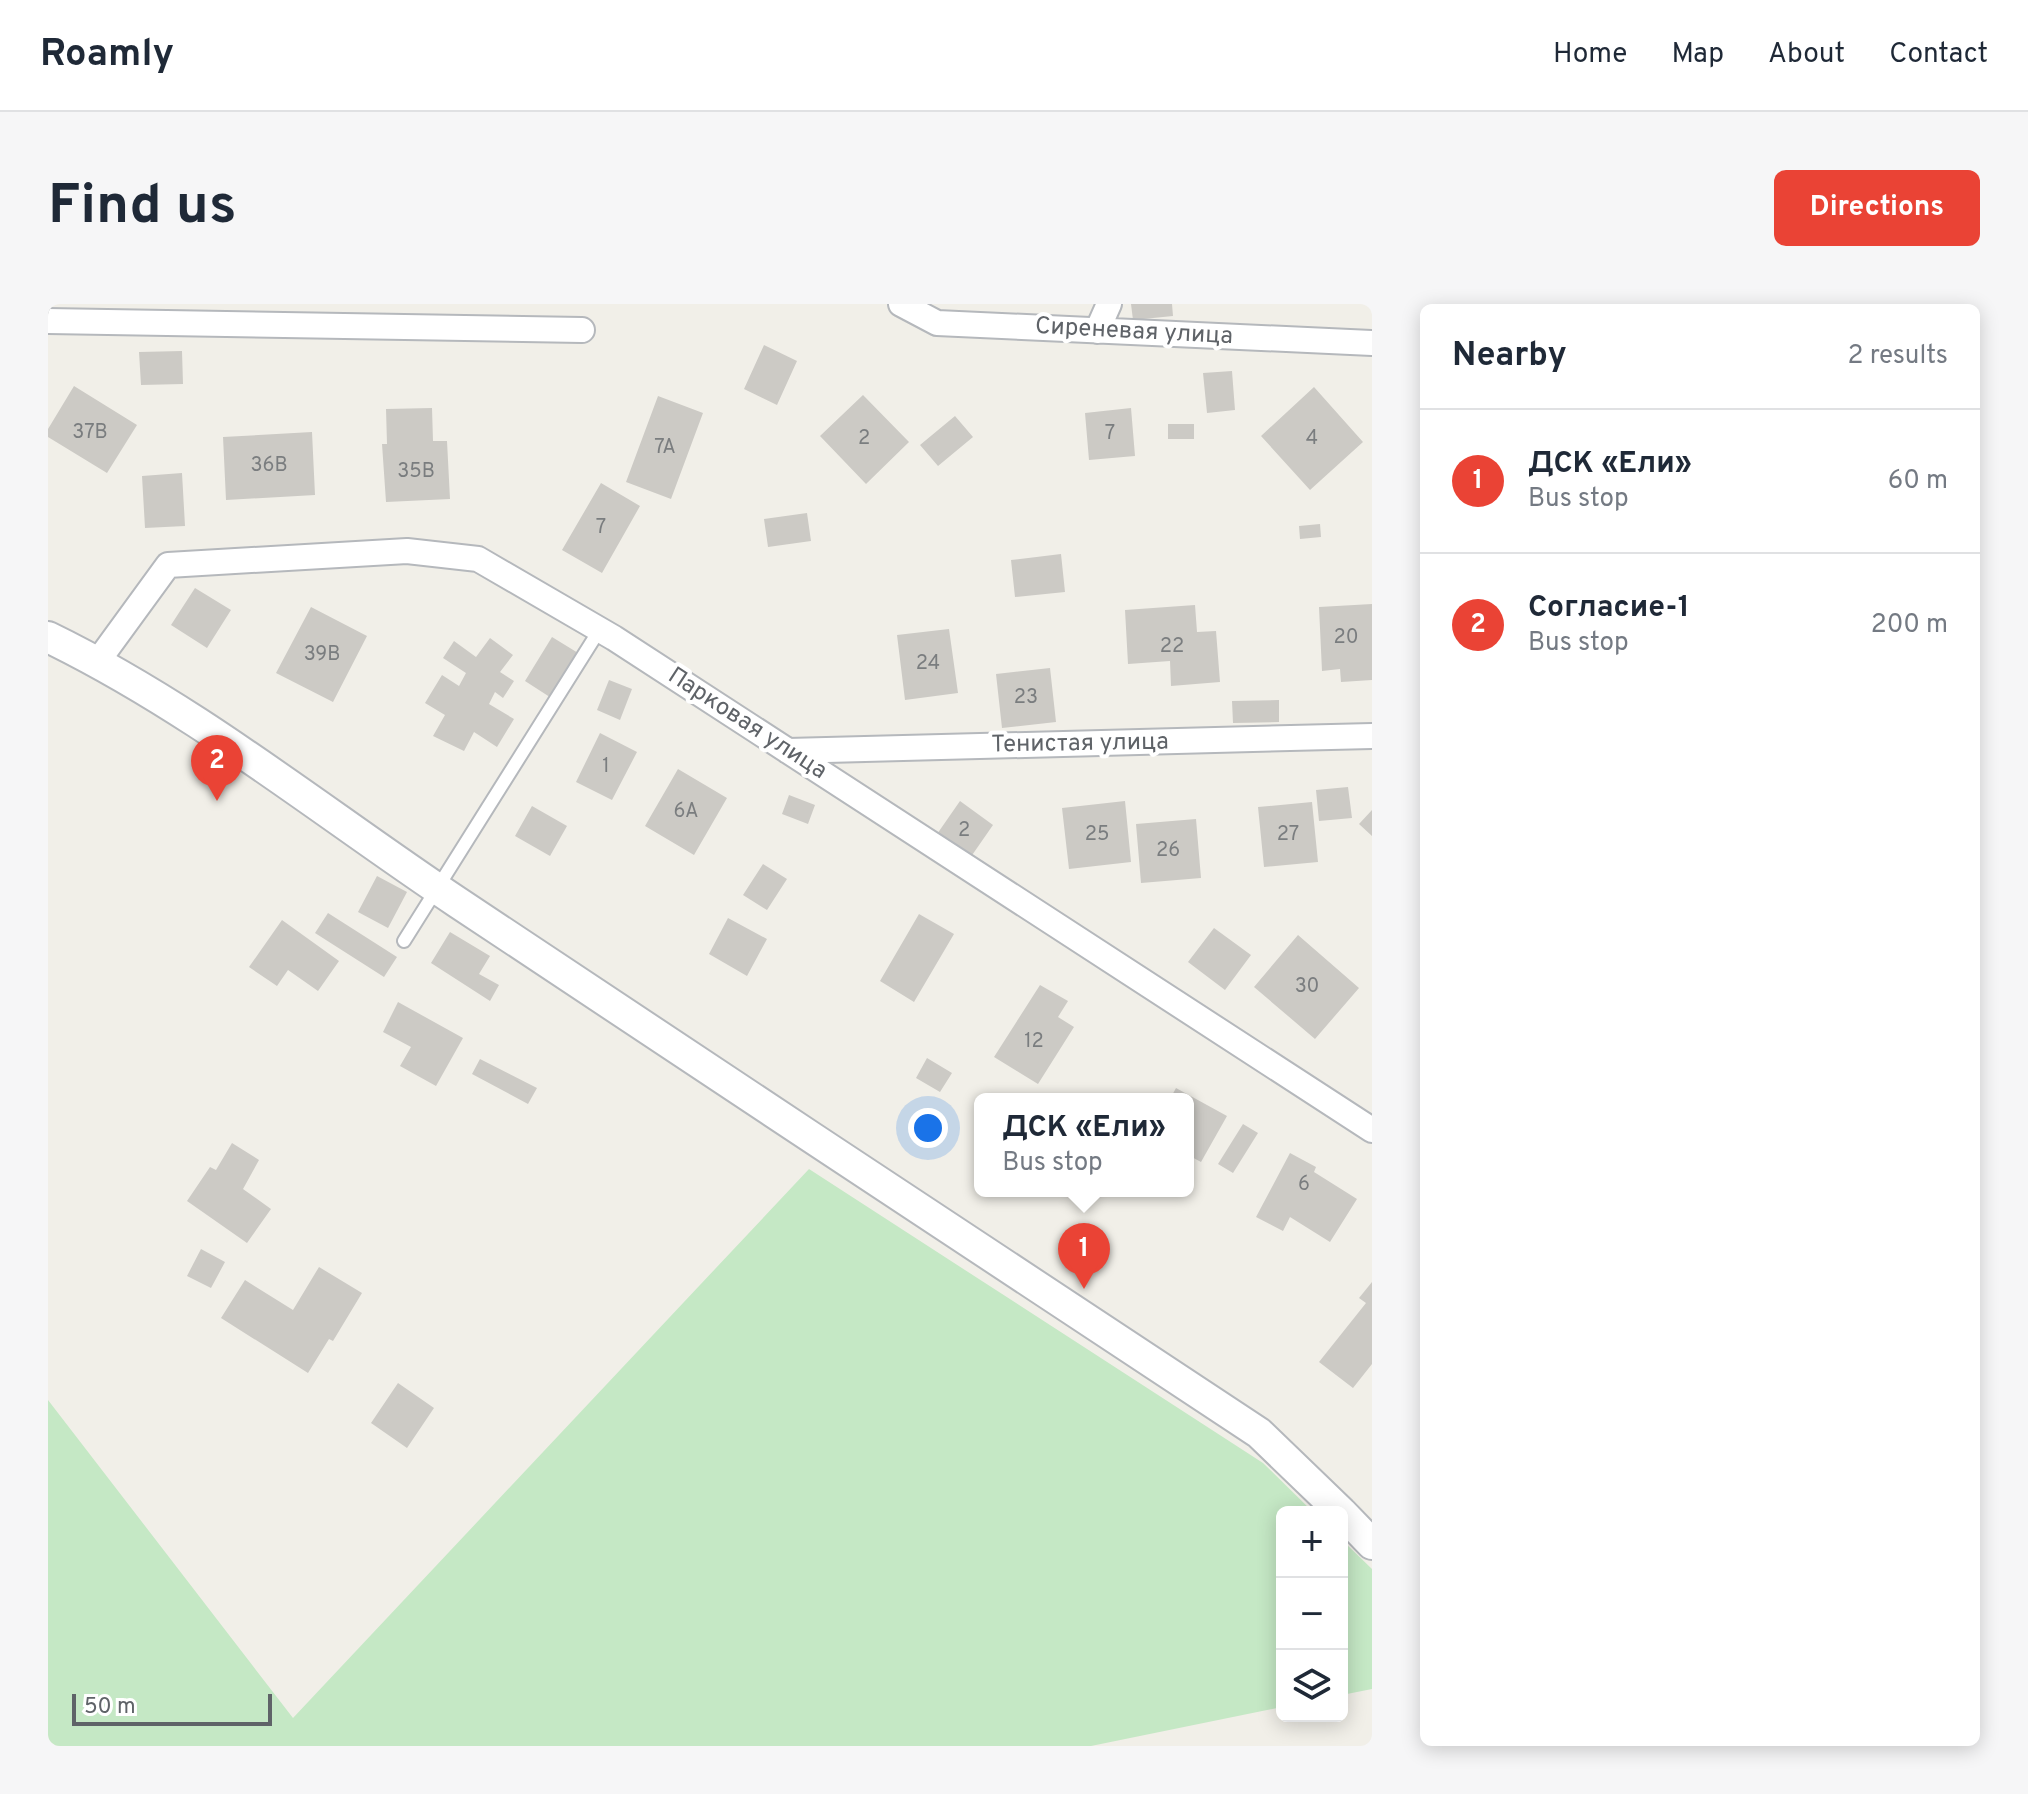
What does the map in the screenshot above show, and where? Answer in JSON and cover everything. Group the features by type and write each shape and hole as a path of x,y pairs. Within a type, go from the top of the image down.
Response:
{"street":[{"name":"Сиреневая улица","path":"901,304 937,323 1372,343"},
{"path":"1097,331 1109,304"},
{"path":"48,321 582,330"},
{"name":"Парковая улица","path":"98,661 168,565 407,551 478,559 600,629 1372,1130"},
{"path":"48,637 98,661 237,750 437,888 1259,1433 1334,1506"},
{"name":"Тенистая улица","path":"788,751 1372,736"},
{"path":"1348,1520 1372,1544"}],"lane":[{"path":"404,941 600,629"}],"green space":[{"path":"809,1169 1263,1463 1307,1506 1276,1506 1276,1708 1091,1746 48,1746 48,1400 293,1718"},
{"path":"1348,1546 1372,1569 1372,1689 1348,1694"}],"building":[{"path":"1131,304 1172,304 1173,316 1133,320"},
{"path":"764,345 797,361 777,405 744,389"},
{"path":"182,351 183,384 141,385 139,352"},
{"path":"1232,371 1235,410 1207,413 1203,373"},
{"path":"74,386 137,425 107,473 48,437 48,429"},
{"path":"1314,387 1363,442 1310,490 1261,436"},
{"path":"863,395 909,442 866,484 820,436"},
{"path":"658,396 703,413 671,499 626,482"},
{"path":"432,408 433,441 447,441 450,499 386,502 382,444 387,444 386,409"},
{"path":"1131,408 1135,456 1089,460 1085,413"},
{"path":"955,416 973,437 938,466 920,445"},
{"path":"1168,424 1194,424 1194,439 1168,439"},
{"path":"312,432 315,495 226,500 223,437"},
{"path":"182,473 185,526 145,528 142,476"},
{"path":"601,483 640,506 602,573 562,550"},
{"path":"807,513 811,541 768,547 764,519"},
{"path":"1320,524 1321,537 1300,539 1299,526"},
{"path":"1061,554 1065,592 1015,597 1011,560"},
{"path":"195,588 231,610 207,648 171,625"},
{"path":"1372,604 1372,680 1341,682 1340,669 1322,671 1319,607"},
{"path":"1195,605 1197,632 1216,631 1220,682 1171,686 1170,661 1128,664 1125,610"},
{"path":"311,607 367,636 333,702 276,673"},
{"path":"949,629 958,693 905,700 897,635"},
{"path":"552,637 583,656 556,701 525,681"},
{"path":"490,638 513,655 500,672 514,681 503,698 495,692 489,704 514,719 497,747 474,732 464,751 433,736 445,715 425,703 442,675 459,686 466,673 443,658 454,641 476,657"},
{"path":"1050,668 1056,722 1002,728 996,674"},
{"path":"609,680 632,689 620,720 597,710"},
{"path":"1279,700 1279,722 1233,723 1232,701"},
{"path":"600,733 637,752 612,800 576,782"},
{"path":"678,769 727,798 694,855 645,826"},
{"path":"1348,787 1352,818 1319,821 1316,790"},
{"path":"789,795 815,805 808,824 782,814"},
{"path":"960,801 993,825 968,861 935,837"},
{"path":"1125,801 1131,862 1069,869 1062,808"},
{"path":"1312,802 1318,862 1264,867 1258,807"},
{"path":"532,806 567,826 550,856 515,836"},
{"path":"1372,810 1372,836 1359,824"},
{"path":"1196,819 1201,878 1141,883 1136,824"},
{"path":"763,864 787,879 767,910 743,895"},
{"path":"377,876 407,892 388,928 358,912"},
{"path":"328,913 397,957 384,977 315,933"},
{"path":"919,914 954,934 914,1002 880,981"},
{"path":"728,918 767,939 747,976 709,954"},
{"path":"282,920 339,961 318,991 288,970 277,986 249,967"},
{"path":"1214,928 1251,955 1225,990 1188,962"},
{"path":"450,932 490,956 479,974 499,985 490,1001 431,963"},
{"path":"1298,935 1359,988 1315,1039 1254,987"},
{"path":"1040,985 1068,1001 1058,1017 1074,1027 1038,1084 994,1057"},
{"path":"398,1002 463,1038 436,1086 400,1066 411,1047 383,1032"},
{"path":"927,1058 952,1073 940,1092 916,1078"},
{"path":"480,1059 537,1088 528,1104 472,1074"},
{"path":"1194,1098 1227,1116 1201,1162 1194,1158"},
{"path":"1243,1124 1258,1133 1233,1173 1218,1164"},
{"path":"232,1143 259,1160 243,1189 271,1209 247,1243 187,1201 210,1167 216,1170"},
{"path":"1290,1153 1316,1167 1314,1172 1357,1199 1330,1242 1290,1217 1283,1231 1256,1217"},
{"path":"201,1249 225,1262 211,1288 187,1276"},
{"path":"319,1267 362,1293 333,1341 329,1339 308,1373 221,1318 245,1280 293,1310"},
{"path":"1372,1282 1372,1364 1353,1388 1319,1362 1366,1303 1359,1298"},
{"path":"398,1383 434,1408 407,1448 371,1423"}],"place":[{"name":"Согласие-1","path":"217,801"},
{"name":"ДСК «Ели»","path":"1084,1289"}]}
